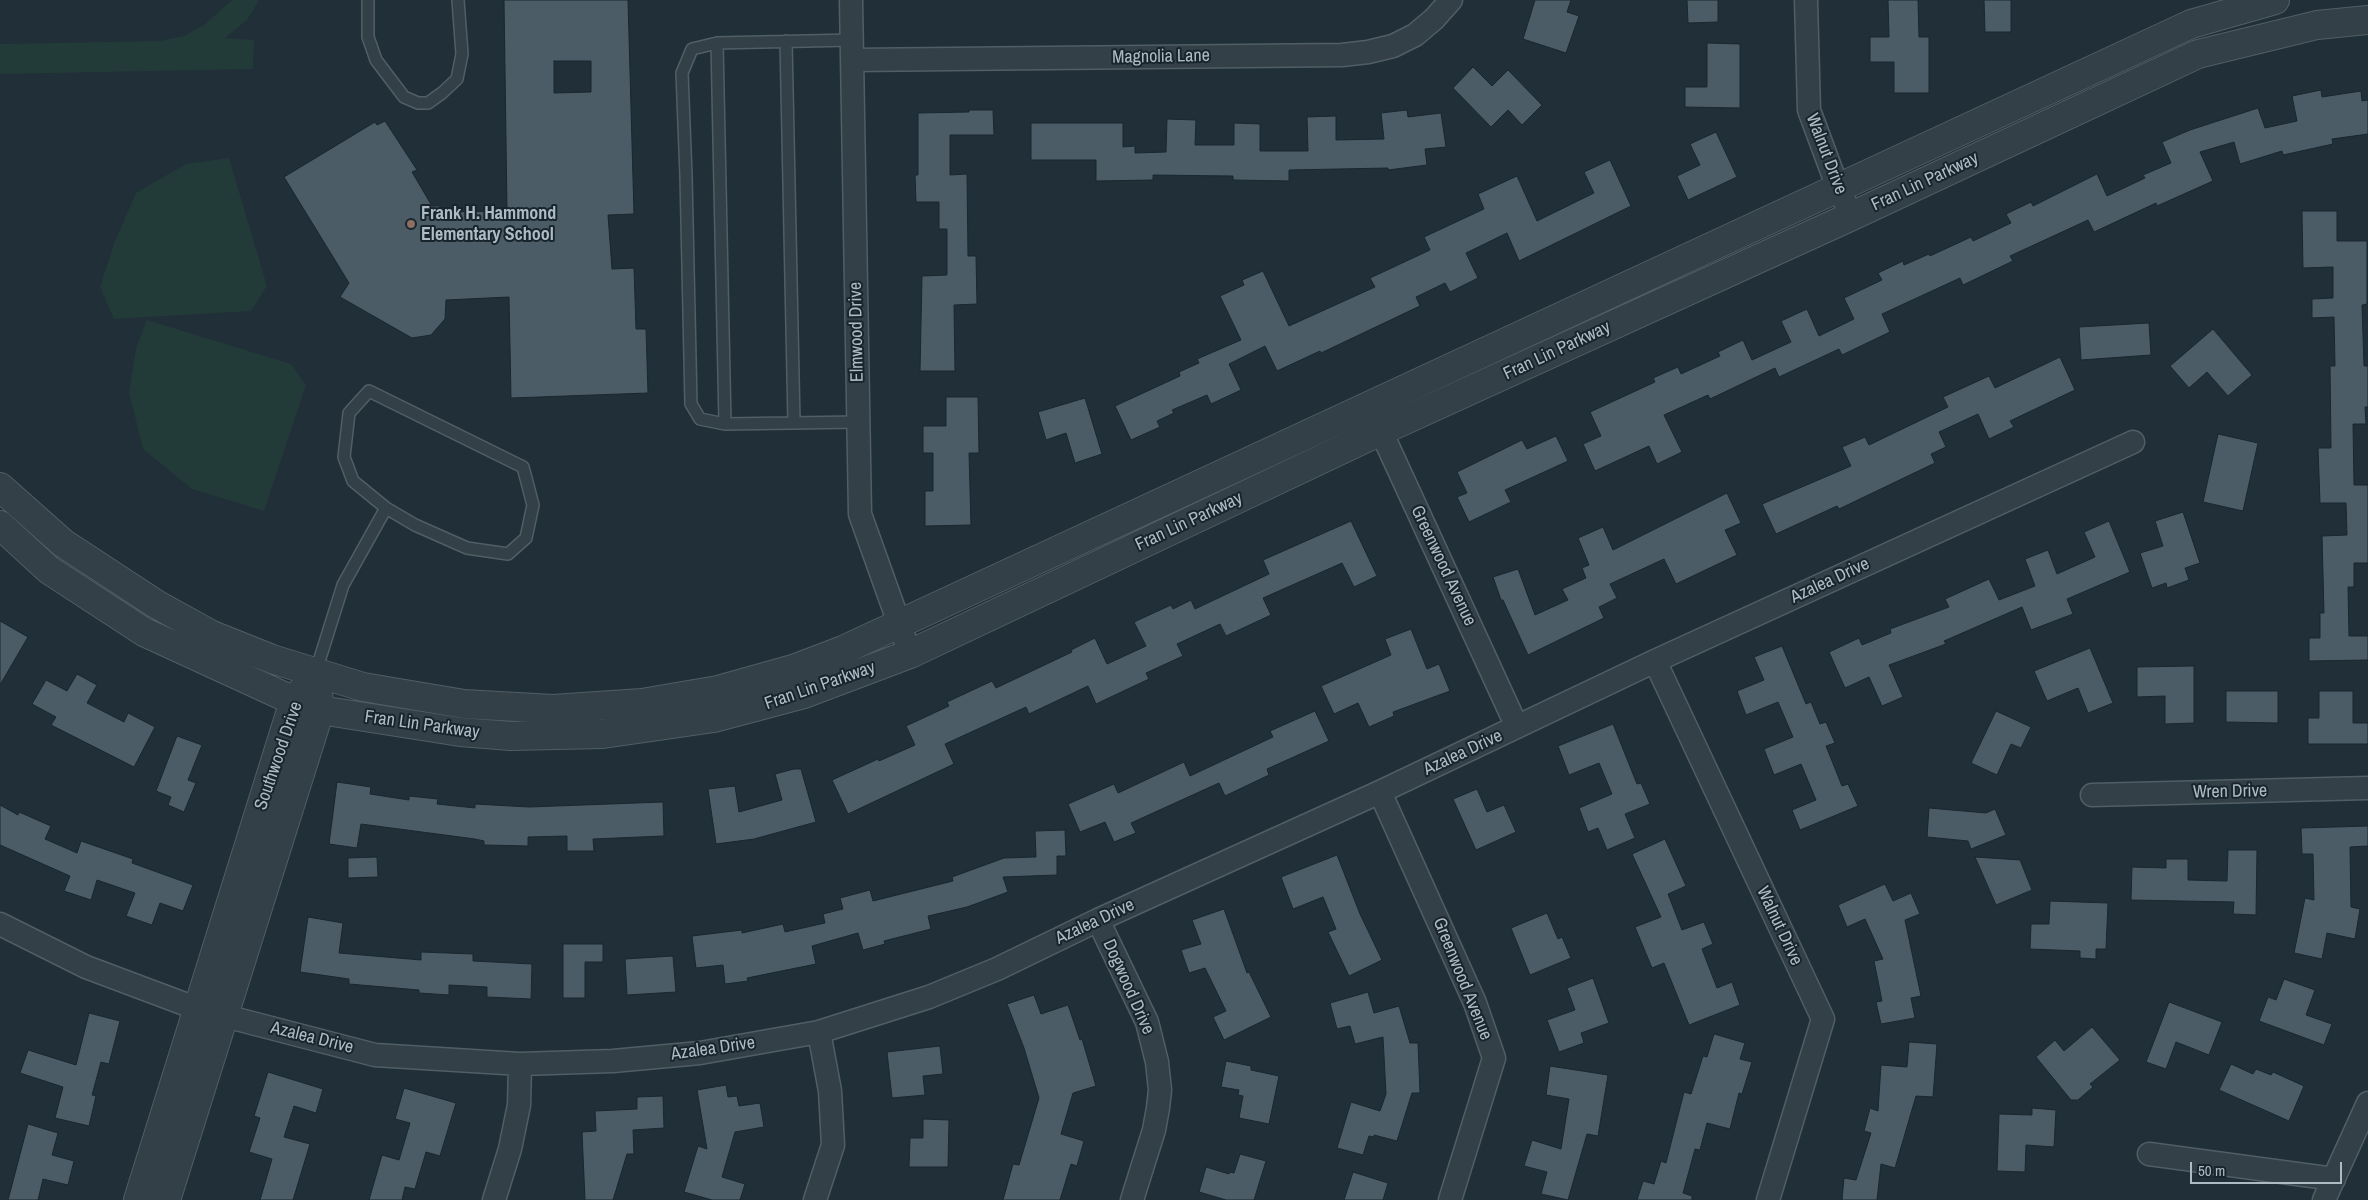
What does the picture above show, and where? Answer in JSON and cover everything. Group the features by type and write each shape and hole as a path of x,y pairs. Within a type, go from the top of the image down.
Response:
{"street":[{"name":"Elmwood Drive","path":"851,0 860,514 910,654"},
{"name":"Magnolia Lane","path":"853,50 1359,53 1393,46 1415,36 1451,0"},
{"name":"Walnut Drive","path":"1806,0 1808,110 1838,188 1852,216"},
{"name":"Fran Lin Parkway","path":"0,487 63,543 156,604 212,635 272,659 363,687 464,704 553,709 642,703 718,690 793,669 835,653 2191,24 2275,0"},
{"name":"Fran Lin Parkway","path":"0,525 49,570 144,632 294,701 320,710 460,732 511,736 562,736 622,732 714,718 765,706 804,694 910,654 1380,431 1852,216 2198,54 2317,25 2368,20"},
{"name":"Greenwood Avenue","path":"1369,406 1517,727"},
{"name":"Azalea Drive","path":"0,924 86,967 198,1009 375,1055 520,1064 613,1061 700,1053 819,1032 929,997 997,969 1098,920 1380,792 1655,661 2133,442"},
{"name":"Walnut Drive","path":"1655,661 1823,1019 1768,1200"},
{"name":"Southwood Drive","path":"138,1200 294,701 316,671"},
{"name":"Southwood Drive","path":"166,1200 320,710 316,671"},
{"name":"Wren Drive","path":"2092,795 2368,788"},
{"name":"Greenwood Avenue","path":"1380,792 1475,1003 1494,1058 1450,1200"},
{"name":"Dogwood Drive","path":"1098,920 1147,1022 1157,1062 1160,1090 1154,1130 1132,1200"},
{"path":"816,1200 833,1145 830,1091 819,1032"},
{"path":"494,1200 510,1149 520,1106 520,1064"},
{"path":"2324,1200 2368,1104"},
{"path":"2148,1154 2334,1179"}],"lane":[{"path":"368,0 368,37 376,60 404,97 418,103 428,103 457,79 462,54 458,0"},
{"path":"853,50 786,41 717,43 692,49 682,73 691,404 700,419 725,424 858,422"},
{"path":"786,41 794,423"},
{"path":"717,43 725,424"},
{"path":"369,392 523,467 534,505 526,538 508,554 467,548 415,525 386,508 353,481 344,456 349,414 369,392"},
{"path":"316,671 343,585 386,508"}],"green space":[{"path":"232,0 259,0 247,20 225,38 254,40 253,69 0,74 0,44 160,41 184,36 204,25"},
{"path":"229,158 267,286 251,311 114,319 100,287 115,241 136,193 186,164"},
{"path":"147,320 291,364 306,385 264,511 192,489 143,449 129,392 136,348"}],"building":[{"path":"504,0 628,0 634,214 608,215 612,269 634,268 636,329 646,329 648,393 511,398 509,297 446,300 445,319 431,335 412,338 340,297 349,283 284,177 375,122 377,125 385,121 417,170 412,172 432,206 440,206 440,212 507,211","holes":["554,61 591,61 591,92 554,93"]},
{"path":"1535,0 1571,0 1567,12 1579,16 1566,53 1523,39"},
{"path":"1687,0 1718,0 1718,22 1688,23"},
{"path":"1888,0 1918,0 1919,37 1929,37 1929,93 1894,93 1894,62 1870,62 1870,37 1889,37"},
{"path":"1984,0 2011,0 2011,32 1985,32"},
{"path":"1707,43 1740,44 1740,108 1685,107 1685,87 1707,87"},
{"path":"1473,67 1492,86 1508,70 1542,105 1522,125 1508,110 1491,127 1453,88"},
{"path":"2321,90 2322,97 2361,91 2362,101 2368,100 2368,134 2332,139 2333,144 2283,155 2282,151 2240,164 2234,142 2200,152 2213,181 2157,206 2156,203 2094,232 2088,220 2010,256 2013,261 1963,285 1960,278 1882,314 1890,332 1842,355 1839,349 1779,377 1775,368 1710,399 1708,395 1664,415 1682,452 1657,464 1649,446 1595,471 1583,444 1601,436 1590,412 1655,382 1653,378 1678,367 1681,374 1720,356 1718,352 1743,340 1752,360 1791,342 1781,321 1807,309 1819,336 1854,319 1844,298 1882,280 1878,273 1903,261 1904,265 1929,254 1930,256 1971,237 1973,241 2011,223 2006,214 2031,202 2033,206 2097,174 2107,196 2145,178 2143,175 2171,163 2162,142 2190,130 2258,108 2265,128 2297,121 2292,96"},
{"path":"969,110 993,110 994,135 950,135 950,175 967,174 968,256 976,256 977,304 954,305 955,371 920,371 922,276 947,275 947,229 939,229 939,202 916,202 915,175 918,175 918,113 969,112"},
{"path":"1407,110 1408,117 1441,113 1446,147 1425,149 1427,165 1388,170 1388,168 1289,170 1289,181 1233,180 1233,176 1153,175 1153,180 1096,181 1096,160 1031,160 1031,123 1123,123 1123,147 1135,146 1135,153 1166,152 1167,119 1196,120 1195,145 1234,145 1234,123 1260,124 1260,151 1308,151 1307,117 1336,116 1336,140 1384,139 1381,113"},
{"path":"1716,132 1737,177 1688,200 1677,176 1700,165 1690,144"},
{"path":"1610,160 1631,206 1519,261 1507,233 1466,253 1478,278 1450,292 1445,283 1416,297 1420,306 1321,353 1320,351 1277,371 1265,346 1229,364 1241,390 1211,404 1207,395 1172,410 1174,413 1157,421 1160,427 1131,440 1115,406 1180,376 1179,372 1199,363 1197,359 1241,340 1220,296 1244,285 1242,280 1263,271 1289,326 1375,287 1370,278 1430,250 1424,237 1484,209 1478,194 1517,176 1537,221 1594,193 1584,172"},
{"path":"2302,211 2337,211 2337,241 2367,241 2367,304 2362,305 2364,366 2368,366 2368,407 2365,407 2366,424 2353,424 2354,485 2368,485 2368,563 2354,563 2354,587 2348,587 2349,636 2368,636 2368,660 2309,661 2309,638 2320,638 2320,613 2324,613 2322,536 2347,535 2346,503 2320,503 2318,448 2331,448 2330,366 2335,366 2334,317 2312,318 2312,299 2333,298 2333,267 2303,268"},
{"path":"2149,323 2151,355 2081,360 2079,327"},
{"path":"2213,329 2252,375 2228,396 2207,372 2189,388 2170,366"},
{"path":"2060,357 2075,390 2010,421 2014,427 1989,439 1978,414 1939,432 1946,447 1931,454 1935,463 1839,509 1837,506 1776,534 1762,504 1851,466 1842,447 1865,437 1869,445 1948,407 1943,397 1989,376 1995,388"},
{"path":"946,397 978,397 979,453 969,453 971,525 925,526 925,491 933,491 933,453 923,453 923,426 946,426"},
{"path":"1085,398 1102,454 1075,463 1066,433 1046,440 1038,412"},
{"path":"2218,434 2258,443 2243,511 2203,502"},
{"path":"1556,436 1568,461 1505,490 1511,502 1469,522 1457,497 1467,493 1457,472 1522,440 1527,449"},
{"path":"1727,493 1741,523 1725,530 1737,555 1676,584 1664,559 1610,584 1617,598 1599,607 1604,618 1528,655 1503,600 1501,600 1493,577 1518,569 1535,615 1568,600 1562,589 1586,578 1582,568 1589,565 1578,538 1603,527 1613,550"},
{"path":"2183,512 2200,563 2185,568 2189,580 2167,588 2166,583 2152,588 2140,553 2163,546 2155,521"},
{"path":"1351,521 1377,576 1354,587 1342,563 1263,598 1271,615 1226,636 1220,624 1177,644 1183,656 1146,673 1149,679 1096,704 1088,686 1029,714 1026,707 945,744 954,764 848,814 832,780 915,745 906,726 949,706 947,702 992,681 996,688 1072,652 1071,650 1095,638 1107,664 1146,646 1134,622 1171,605 1173,609 1191,600 1195,609 1269,574 1263,560"},
{"path":"2109,521 2130,572 2067,599 2073,614 2031,630 2022,607 1944,641 1946,644 1889,665 1903,697 1882,706 1869,677 1845,688 1829,652 1859,638 1862,645 1891,633 1890,629 1949,607 1945,599 1989,579 1999,600 2035,586 2025,559 2048,550 2057,574 2095,557 2084,532"},
{"path":"0,621 28,637 0,685"},
{"path":"1411,629 1427,669 1439,664 1450,691 1393,712 1394,716 1369,727 1358,703 1334,714 1321,686 1391,655 1385,639"},
{"path":"1782,646 1806,704 1811,702 1820,724 1826,722 1835,743 1826,746 1842,786 1848,784 1858,806 1800,830 1792,810 1816,800 1801,764 1774,775 1764,749 1793,737 1778,702 1746,715 1737,691 1764,680 1754,657"},
{"path":"2090,648 2113,703 2088,713 2078,688 2047,701 2034,671"},
{"path":"2194,666 2194,723 2165,724 2165,696 2137,697 2137,667"},
{"path":"77,674 97,685 87,703 124,722 128,713 155,727 134,767 51,725 56,717 32,704 46,680 67,691"},
{"path":"2226,691 2278,691 2278,723 2226,722"},
{"path":"2319,691 2353,691 2353,723 2368,723 2368,744 2308,744 2308,718 2319,718"},
{"path":"1315,711 1329,741 1267,769 1269,775 1225,796 1219,783 1131,823 1136,833 1114,842 1105,822 1080,832 1068,804 1114,784 1118,793 1184,762 1190,776 1273,737 1270,731"},
{"path":"1996,711 2031,727 2021,748 2011,744 1997,775 1971,763"},
{"path":"1613,724 1637,784 1641,783 1650,804 1625,814 1635,838 1607,850 1598,828 1588,832 1579,808 1612,794 1599,763 1569,775 1558,746"},
{"path":"177,736 202,745 188,780 196,783 184,812 168,805 171,797 156,791"},
{"path":"801,769 816,822 754,839 716,844 708,789 735,786 739,812 782,800 775,774"},
{"path":"337,782 371,787 370,794 409,800 409,796 438,799 437,804 475,808 475,804 529,807 663,802 664,836 593,839 594,851 567,851 567,836 528,837 528,846 484,845 484,841 475,839 361,824 357,848 329,844"},
{"path":"1477,789 1487,812 1504,805 1516,832 1476,850 1453,799"},
{"path":"0,805 18,815 19,812 51,826 45,839 77,853 81,841 133,859 132,863 193,885 183,911 160,903 152,925 126,916 135,893 97,880 91,900 64,891 70,876 0,845"},
{"path":"1929,808 1986,813 1995,809 2006,835 1971,849 1968,841 1927,837"},
{"path":"2368,826 2368,846 2350,847 2351,907 2360,909 2355,939 2327,933 2322,959 2294,953 2305,898 2314,900 2313,854 2302,854 2301,828"},
{"path":"1065,830 1066,856 1057,856 1057,875 1003,877 1008,892 967,907 928,916 931,929 884,941 885,944 863,950 858,933 812,946 816,964 747,978 748,981 725,984 723,965 696,968 692,936 742,930 742,933 783,924 785,932 825,923 823,914 843,909 840,898 870,890 873,901 953,881 952,877 1004,858 1036,857 1035,831"},
{"path":"1665,839 1686,886 1668,894 1682,930 1704,922 1713,944 1702,949 1717,988 1732,982 1740,1005 1689,1025 1664,963 1652,968 1635,927 1661,917 1632,854"},
{"path":"2228,850 2257,850 2256,915 2233,914 2234,902 2131,900 2132,867 2166,868 2166,859 2188,859 2188,880 2227,881"},
{"path":"1337,855 1360,914 1382,960 1349,976 1328,932 1336,929 1323,897 1293,909 1281,877"},
{"path":"377,857 378,877 348,878 348,858"},
{"path":"1975,857 2020,860 2032,890 1996,905"},
{"path":"1885,884 1893,901 1911,893 1920,914 1905,920 1921,996 1911,998 1915,1018 1881,1024 1876,1002 1882,1001 1874,961 1883,959 1865,919 1847,927 1838,905"},
{"path":"2050,901 2108,903 2106,949 2096,949 2096,959 2080,958 2080,951 2030,949 2031,924 2049,924"},
{"path":"1224,909 1247,973 1249,972 1271,1017 1224,1040 1213,1017 1226,1011 1205,968 1189,973 1181,950 1201,944 1192,920"},
{"path":"1547,913 1558,939 1562,937 1571,958 1530,975 1511,928"},
{"path":"308,917 343,923 339,953 421,960 421,952 473,954 473,961 532,964 531,999 487,997 487,987 449,985 449,995 419,993 419,990 349,984 349,979 300,972"},
{"path":"563,944 603,944 603,962 585,962 585,998 563,998"},
{"path":"673,956 676,992 627,995 625,959"},
{"path":"1593,978 1609,1023 1581,1033 1584,1043 1559,1052 1547,1020 1575,1010 1567,988"},
{"path":"2284,979 2315,990 2306,1015 2332,1024 2324,1045 2259,1021 2268,997 2276,1000"},
{"path":"1368,992 1374,1013 1399,1006 1410,1043 1418,1043 1420,1093 1412,1093 1397,1141 1374,1135 1374,1137 1369,1136 1363,1155 1337,1148 1351,1102 1380,1111 1386,1094 1383,1037 1355,1044 1350,1026 1337,1029 1330,1003"},
{"path":"1034,995 1041,1014 1068,1005 1080,1040 1082,1039 1096,1086 1073,1093 1061,1134 1084,1141 1077,1166 1071,1164 1060,1200 1003,1200 1013,1164 1019,1165 1039,1098 1024,1048 1007,1004"},
{"path":"2169,1002 2222,1022 2209,1055 2176,1042 2166,1069 2146,1062"},
{"path":"89,1013 120,1021 109,1064 101,1062 92,1095 96,1096 89,1126 55,1118 63,1087 20,1073 28,1050 76,1065"},
{"path":"2092,1027 2120,1060 2090,1084 2093,1087 2078,1100 2071,1100 2036,1057 2055,1040 2064,1051"},
{"path":"1714,1034 1745,1043 1740,1059 1752,1062 1742,1094 1739,1093 1730,1129 1707,1123 1700,1150 1695,1149 1683,1193 1692,1196 1692,1200 1637,1200 1643,1181 1654,1184 1661,1161 1666,1163 1684,1092 1691,1094 1703,1056 1707,1057"},
{"path":"1909,1042 1937,1044 1933,1097 1916,1096 1895,1168 1881,1164 1877,1200 1842,1200 1844,1178 1856,1180 1871,1133 1864,1131 1870,1108 1878,1111 1881,1065 1907,1067"},
{"path":"940,1046 943,1074 923,1076 925,1095 892,1098 887,1052"},
{"path":"1226,1061 1251,1066 1251,1070 1279,1076 1269,1124 1239,1118 1243,1096 1238,1095 1239,1090 1221,1087"},
{"path":"2231,1064 2253,1074 2256,1069 2271,1075 2273,1072 2304,1086 2289,1121 2219,1090"},
{"path":"1550,1066 1608,1075 1598,1136 1587,1134 1568,1200 1541,1194 1547,1172 1524,1166 1532,1140 1561,1149 1569,1099 1546,1095"},
{"path":"268,1072 323,1089 316,1113 294,1106 284,1137 310,1144 293,1200 260,1200 272,1159 249,1152 260,1118 254,1116"},
{"path":"726,1085 728,1097 737,1096 739,1106 760,1103 764,1127 735,1132 722,1177 745,1184 740,1200 712,1200 684,1192 698,1146 707,1149 697,1090"},
{"path":"404,1088 456,1103 440,1156 426,1152 415,1189 405,1187 402,1200 369,1200 382,1155 399,1160 410,1123 395,1119"},
{"path":"663,1096 664,1128 633,1130 634,1154 627,1154 613,1200 585,1200 582,1132 596,1131 595,1111 637,1109 637,1097"},
{"path":"2032,1108 2056,1110 2054,1147 2026,1145 2025,1172 1997,1171 1999,1114 2032,1115"},
{"path":"923,1119 949,1120 948,1167 909,1167 910,1138 923,1138"},
{"path":"28,1124 58,1133 52,1155 74,1161 68,1185 43,1179 38,1200 8,1200"},
{"path":"1240,1154 1266,1161 1254,1200 1226,1200 1199,1192 1206,1167 1229,1174 1230,1172 1234,1173"},
{"path":"1353,1172 1388,1183 1383,1200 1344,1200"}],"place":[{"name":"Frank H. Hammond Elementary School","path":"411,224"}]}
